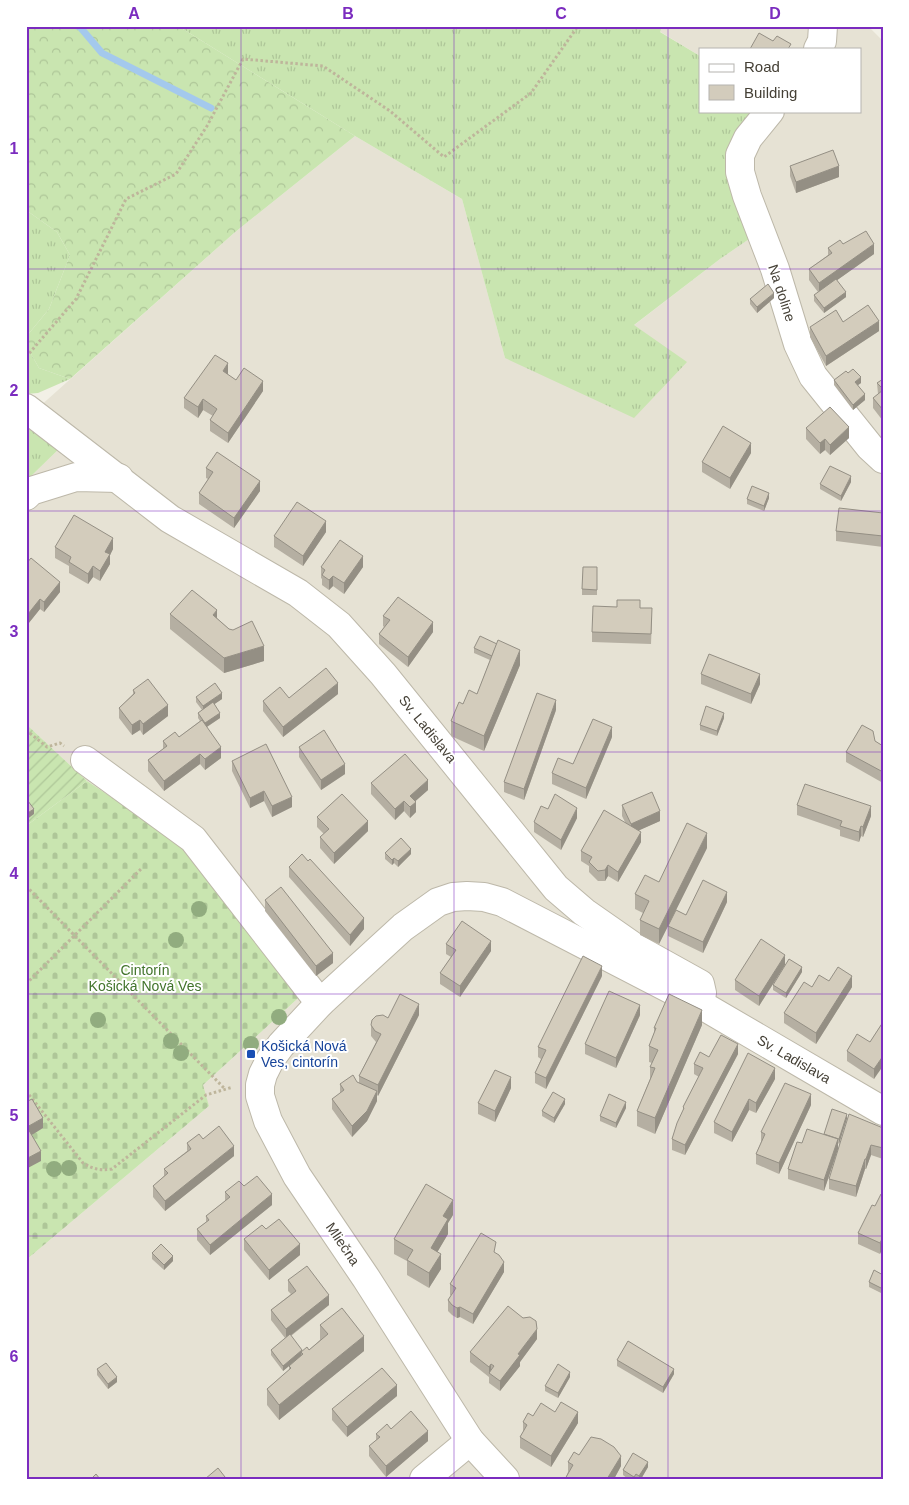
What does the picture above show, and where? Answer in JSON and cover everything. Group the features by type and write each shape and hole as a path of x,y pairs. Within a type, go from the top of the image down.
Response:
{"street":[{"path":"818,48 822,41 823,26"},
{"name":"Na doline","path":"769,112 748,138 740,155 740,172 747,196 775,268 798,344 813,376 858,432 883,459"},
{"name":"Sv. Ladislava","path":"26,408 170,519 298,593 338,625 383,674 556,888 584,912 636,949 700,984 705,1007"},
{"path":"26,496 31,491 76,477 119,478"},
{"path":"86,760 193,839 320,1003"},
{"name":"Sv. Ladislava","path":"320,1003 420,914 438,902 453,897 484,897 502,902 705,1007 883,1111"},
{"name":"Mliečna","path":"320,1003 280,1045 270,1060 260,1085 263,1107 281,1148 298,1176 470,1440 505,1479"},
{"path":"424,1479 470,1440"}],"path":[{"path":"26,357 76,299 126,199 176,174 207,126 243,59 324,66 390,110 444,157 531,93 578,26"},
{"path":"26,730 47,747 60,744 86,760"},
{"path":"26,984 142,868"},
{"path":"26,886 225,1089"},
{"path":"26,1091 83,1163 92,1168 102,1170 112,1169 206,1095 233,1087"}],"shaded area":[{"path":"662,26 868,26 883,41 883,1479 26,1479 26,1260 209,1106 202,1086 307,990 178,841 87,781 26,724 26,481 63,445 29,416 234,233 355,136 462,199 505,358 633,326 720,259 755,235 733,186 756,112 862,112 862,48 699,48 699,55 659,31"}],"green space":[{"path":"26,26 178,26 355,136 234,233 70,379 39,368 26,345 26,337 49,309 70,255 57,232 26,210"},
{"path":"178,26 662,26 660,32 699,55 699,112 755,112 741,135 755,235 720,259 634,325 687,362 634,418 505,358 462,199 355,136"},
{"path":"26,210 57,232 70,255 49,309 26,337"},
{"path":"26,345 39,368 70,379 38,393 26,394"},
{"path":"36,424 63,445 26,481 26,429"},
{"path":"26,724 87,781 26,826"},
{"name":"Cintorín Košická Nová Ves","path":"87,781 178,841 307,990 203,1085 209,1106 26,1260 26,826"}],"building":[{"path":"759,33 773,41 777,36 791,44 789,48 751,48"},
{"path":"833,150 839,166 796,182 790,166"},
{"path":"866,231 874,244 819,283 809,269 832,253 828,248 840,240 843,244"},
{"path":"836,279 846,292 824,308 814,295"},
{"path":"768,284 774,293 757,307 750,299"},
{"path":"868,305 879,321 826,356 810,327 836,310 843,322"},
{"path":"215,355 228,363 223,371 236,380 244,368 263,381 228,433 210,420 217,409 203,399 198,407 184,398"},
{"path":"853,369 861,377 855,382 865,394 853,405 834,380 846,371 848,373"},
{"path":"883,379 883,389 877,383"},
{"path":"883,390 883,410 873,398"},
{"path":"830,407 849,427 830,445 825,439 820,443 806,428"},
{"path":"723,426 751,443 730,478 702,462"},
{"path":"217,452 260,481 234,518 199,493 213,472 206,468"},
{"path":"830,466 851,476 841,496 820,484"},
{"path":"752,486 769,493 764,506 747,499"},
{"path":"297,502 326,521 303,556 274,536"},
{"path":"839,508 883,513 883,536 836,531"},
{"path":"74,515 113,538 105,552 110,554 100,571 93,566 88,574 69,562 71,557 55,547"},
{"path":"340,540 363,556 344,583 333,576 329,580 322,575 325,570 321,567"},
{"path":"31,558 60,582 44,602 40,599 28,614 26,612 26,564"},
{"path":"583,567 597,567 597,590 582,589"},
{"path":"192,590 217,610 213,615 229,629 233,630 252,621 264,646 224,658 170,614"},
{"path":"398,597 433,622 408,657 379,634 390,620 383,616"},
{"path":"617,600 640,600 640,608 652,608 651,634 592,632 593,606 617,607"},
{"path":"480,636 497,644 492,656 474,648"},
{"path":"498,640 520,650 484,736 451,721 459,702 463,704 469,690 477,694"},
{"path":"709,654 760,674 751,694 701,674"},
{"path":"326,668 338,683 283,727 263,701 280,687 289,698"},
{"path":"148,679 168,705 143,724 140,720 132,725 119,708 135,693 133,690"},
{"path":"215,683 222,693 203,706 196,697"},
{"path":"537,693 556,700 524,789 504,782"},
{"path":"213,702 220,713 205,723 198,713"},
{"path":"706,706 724,713 717,731 700,725"},
{"path":"593,719 612,727 586,788 552,773 558,758 573,764"},
{"path":"202,720 221,747 205,759 200,754 164,781 148,760 167,746 163,741 175,732 179,737"},
{"path":"862,725 873,731 875,741 883,746 883,772 846,752"},
{"path":"324,730 345,764 321,780 299,747"},
{"path":"266,744 292,797 272,806 264,791 250,798 232,761"},
{"path":"405,754 428,780 410,796 416,802 410,807 404,801 395,809 371,783"},
{"path":"805,784 871,806 863,827 861,826 859,832 840,826 842,821 797,805"},
{"path":"652,792 660,811 631,824 622,805"},
{"path":"342,794 368,821 334,853 320,837 329,829 317,817"},
{"path":"555,794 577,808 561,840 534,822 541,806 548,809"},
{"path":"28,801 34,809 26,814 26,802"},
{"path":"604,810 641,832 618,872 608,865 605,870 598,871 589,862 592,857 581,851"},
{"path":"687,823 707,833 659,929 640,920 649,901 635,894 645,875 659,882"},
{"path":"401,838 411,849 398,861 394,858 392,860 385,853"},
{"path":"302,854 308,861 310,859 364,918 350,935 289,867"},
{"path":"703,880 727,892 703,942 668,926 676,910 686,915"},
{"path":"281,887 333,953 316,966 265,900"},
{"path":"462,921 491,941 460,986 440,973 456,950 446,944"},
{"path":"761,939 785,955 759,996 735,980"},
{"path":"583,956 602,966 546,1078 535,1073 546,1050 538,1047"},
{"path":"789,959 802,967 786,993 773,985"},
{"path":"838,967 852,976 816,1033 784,1013 804,982 812,987 819,975 829,981"},
{"path":"609,991 640,1005 616,1058 585,1044"},
{"path":"400,994 419,1004 378,1085 359,1076 381,1034 375,1031 371,1025 372,1020 376,1016 383,1015 388,1018"},
{"path":"669,994 702,1010 655,1118 637,1111 655,1068 650,1067 658,1050 649,1046 656,1028 654,1028"},
{"path":"883,1022 883,1056 874,1069 847,1051 857,1034 870,1042"},
{"path":"721,1035 738,1044 685,1145 672,1139 683,1107 703,1068 694,1064 700,1052 709,1057"},
{"path":"748,1053 775,1068 756,1103 749,1099 732,1132 714,1122"},
{"path":"495,1070 511,1077 495,1111 478,1103"},
{"path":"353,1075 357,1082 377,1091 367,1111 352,1126 332,1099 344,1090 340,1084"},
{"path":"785,1083 811,1094 779,1163 756,1154 765,1134 761,1132"},
{"path":"553,1092 565,1099 554,1118 542,1111"},
{"path":"609,1094 626,1102 616,1123 600,1116"},
{"path":"32,1099 43,1118 27,1127 41,1151 26,1159 26,1102"},
{"path":"832,1109 847,1114 839,1139 824,1134"},
{"path":"849,1114 883,1128 883,1148 871,1145 856,1186 829,1179"},
{"path":"219,1126 234,1146 165,1201 153,1186 168,1173 164,1169 191,1149 187,1143 199,1134 203,1139"},
{"path":"807,1129 838,1139 824,1180 788,1169 797,1142 802,1143"},
{"path":"257,1176 272,1194 210,1245 197,1229 209,1220 206,1216 230,1197 225,1192 239,1181 244,1186"},
{"path":"426,1184 453,1200 443,1216 448,1219 431,1248 441,1254 429,1273 407,1260 413,1250 394,1239"},
{"path":"881,1194 883,1195 883,1237 880,1243 858,1233 872,1205 875,1206"},
{"path":"279,1219 300,1244 269,1270 244,1239 262,1225 266,1229"},
{"path":"481,1233 496,1242 494,1252 504,1262 473,1314 460,1307 457,1308 448,1300 456,1288 450,1284"},
{"path":"161,1244 173,1256 164,1265 152,1253"},
{"path":"307,1266 329,1295 286,1329 271,1310 296,1291 288,1280"},
{"path":"874,1270 883,1275 883,1289 869,1282"},
{"path":"508,1306 523,1318 530,1317 536,1321 537,1329 500,1381 489,1373 494,1366 491,1364 489,1367 470,1352"},
{"path":"342,1308 364,1336 279,1405 267,1389 291,1368 289,1366 303,1354 301,1352 307,1347 309,1350 328,1334 320,1325"},
{"path":"290,1334 302,1350 283,1366 271,1350"},
{"path":"628,1341 674,1369 663,1387 617,1360"},
{"path":"106,1363 117,1377 108,1384 97,1369"},
{"path":"558,1364 570,1372 558,1393 545,1386"},
{"path":"382,1368 397,1385 347,1427 332,1409"},
{"path":"561,1402 578,1412 551,1456 520,1437 527,1425 523,1422 528,1413 533,1416 541,1403 555,1412"},
{"path":"411,1411 428,1431 386,1466 369,1446 380,1437 376,1434 387,1424 391,1429"},
{"path":"591,1437 601,1439 614,1447 621,1456 607,1479 565,1479 573,1465 568,1462 574,1452 579,1455"},
{"path":"633,1453 648,1462 639,1476 636,1474 634,1477 623,1470"},
{"path":"218,1468 225,1477 223,1479 205,1479"},
{"path":"96,1474 100,1479 91,1479"}],"waterway":[{"path":"77,26 80,27 102,53 211,108"}],"place":[{"name":"Košická Nová Ves, cintorín","path":"251,1054"}]}
